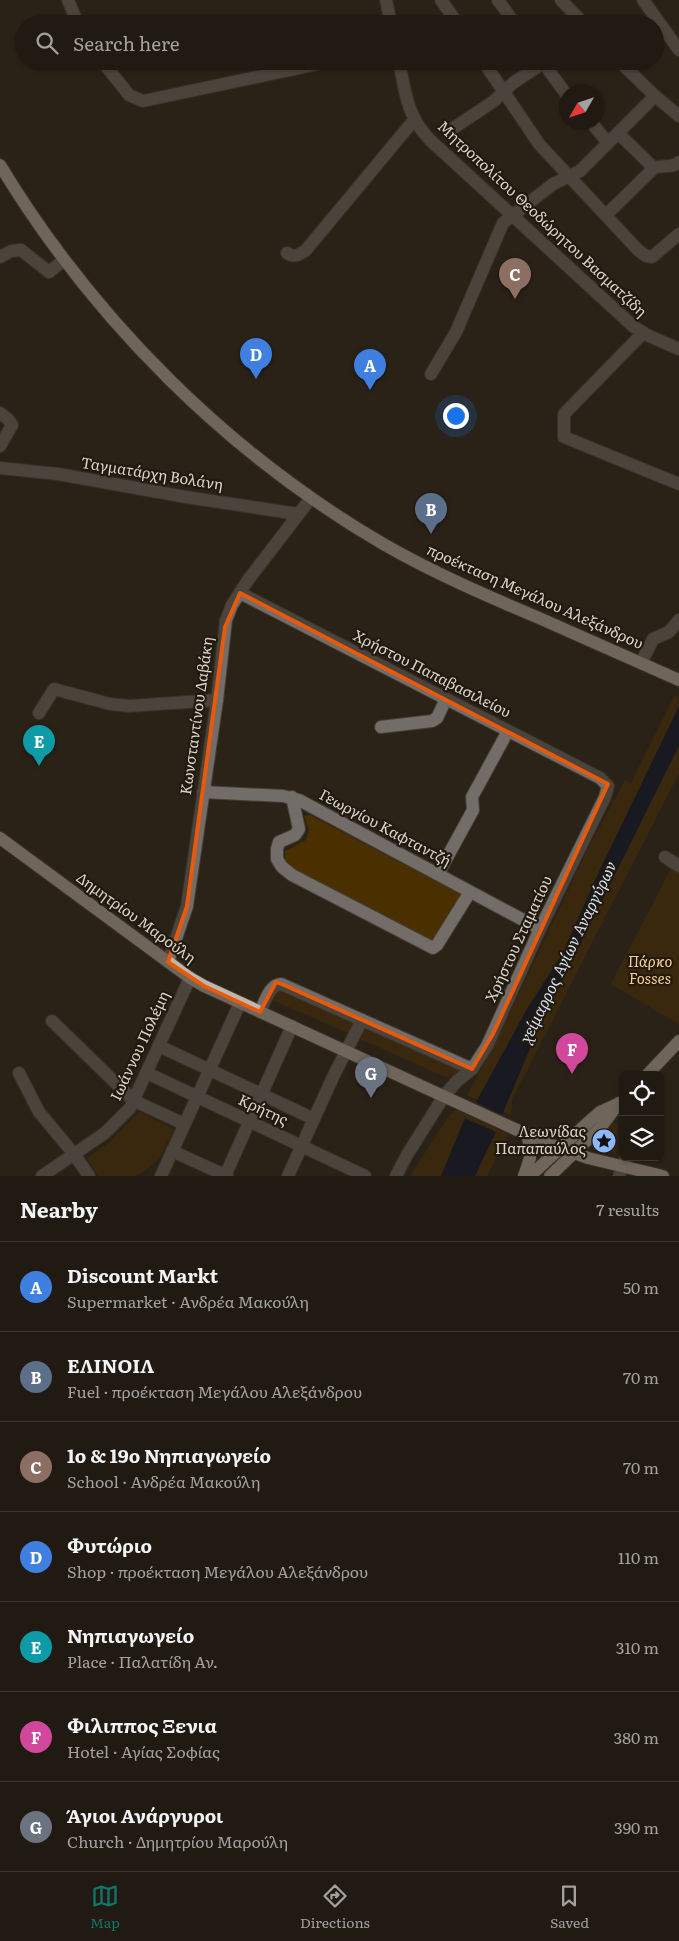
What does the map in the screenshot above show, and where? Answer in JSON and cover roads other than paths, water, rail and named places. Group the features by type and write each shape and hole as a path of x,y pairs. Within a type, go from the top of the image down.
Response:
{"main road":[{"name":"προέκταση Μεγάλου Αλεξάνδρου","path":"0,165 64,260 132,341 168,378 238,441 311,498 387,546 449,579 679,680"},
{"name":"Δημητρίου Μαρούλη","path":"0,838 190,978 240,1003 528,1134"},
{"path":"651,1071 679,1041"},
{"path":"530,1176 600,1112 619,1102"},
{"path":"550,1176 601,1127 619,1104"},
{"path":"524,1176 530,1158 528,1134 573,1153 663,1176"}],"street":[{"path":"68,0 74,15"},
{"path":"386,0 389,15"},
{"path":"441,0 452,15"},
{"path":"498,0 509,15"},
{"path":"561,0 573,15"},
{"path":"650,2 658,15"},
{"path":"664,25 679,50"},
{"path":"109,70 128,95 144,101 291,70"},
{"path":"287,253 291,256 298,256 306,250 414,120 408,104 401,70"},
{"path":"489,70 533,137 638,250 648,257 655,255 679,234"},
{"path":"452,129 494,100 532,70"},
{"path":"549,70 560,85"},
{"path":"629,70 655,96 679,116"},
{"path":"431,374 456,332 501,227 512,215 528,205 553,184 580,171 655,96"},
{"name":"Μητροπολίτου Θεοδώρητου Βασματζίδη","path":"414,120 430,140 643,333 679,349"},
{"path":"597,130 608,143"},
{"path":"618,133 654,168"},
{"path":"606,216 654,168 672,166 679,162"},
{"path":"0,257 11,251 20,250 49,272 64,260"},
{"path":"643,333 564,414 564,438 679,484"},
{"path":"0,413 12,425 0,446"},
{"name":"Ταγματάρχη Βολάνη","path":"0,468 58,474 186,497 298,514"},
{"name":"Κωνσταντίνου Δαβάκη","path":"168,962 187,906 217,700 226,622 232,605 240,593 311,498"},
{"name":"Χρήστου Παπαβασιλείου","path":"240,593 600,778 608,786"},
{"path":"641,663 653,639 669,632 679,620"},
{"path":"39,712 54,689 110,704 129,706 217,700"},
{"path":"381,727 432,721 437,718 446,699"},
{"path":"438,874 473,810 472,797 508,731"},
{"name":"Χρήστου Σταματίου","path":"396,1176 444,1096 457,1081 472,1069 492,1034 540,929 605,797 608,786"},
{"name":"Γεωργίου Καφταντζή","path":"203,792 292,797 540,929"},
{"path":"292,797 299,828 295,835 279,842 277,849 277,858 282,867 292,875 433,948 437,945 470,892"},
{"path":"665,857 679,866"},
{"name":"Ιωάννου Πολέμη","path":"42,1176 117,1123 128,1112 190,978"},
{"path":"260,1012 272,988 280,983 472,1069"},
{"path":"161,1176 240,1003"},
{"path":"288,1176 362,1020"},
{"path":"52,1021 116,1084 135,1100 184,1124"},
{"path":"172,1151 225,1176 292,1026"},
{"path":"159,1046 314,1120"},
{"path":"19,1073 39,1112 74,1154 89,1176"},
{"name":"Κρήτης","path":"147,1073 302,1146 350,1173 364,1176"}],"water":[{"name":"χείμαρρος Αγίων Αναργύρων","path":"679,706 679,746 540,1025 502,1115 476,1102 527,1009 564,951 595,880"},
{"path":"465,1118 496,1132 475,1176 441,1176"}],"place":[{"name":"1ο & 19ο Νηπιαγωγείο","path":"515,299"},
{"name":"Φυτώριο","path":"256,379"},
{"name":"Discount Markt","path":"370,390"},
{"name":"ΕΛΙΝΟΙΛ","path":"431,534"},
{"name":"Νηπιαγωγείο","path":"39,766"},
{"name":"Φιλιππος Ξενια","path":"572,1074"},
{"name":"Άγιοι Ανάργυροι","path":"371,1098"},
{"name":"Λεωνίδας Παπαπαύλος","path":"604,1141"}],"park label":[{"name":"Πάρκο Fosses","path":"650,970"}]}
